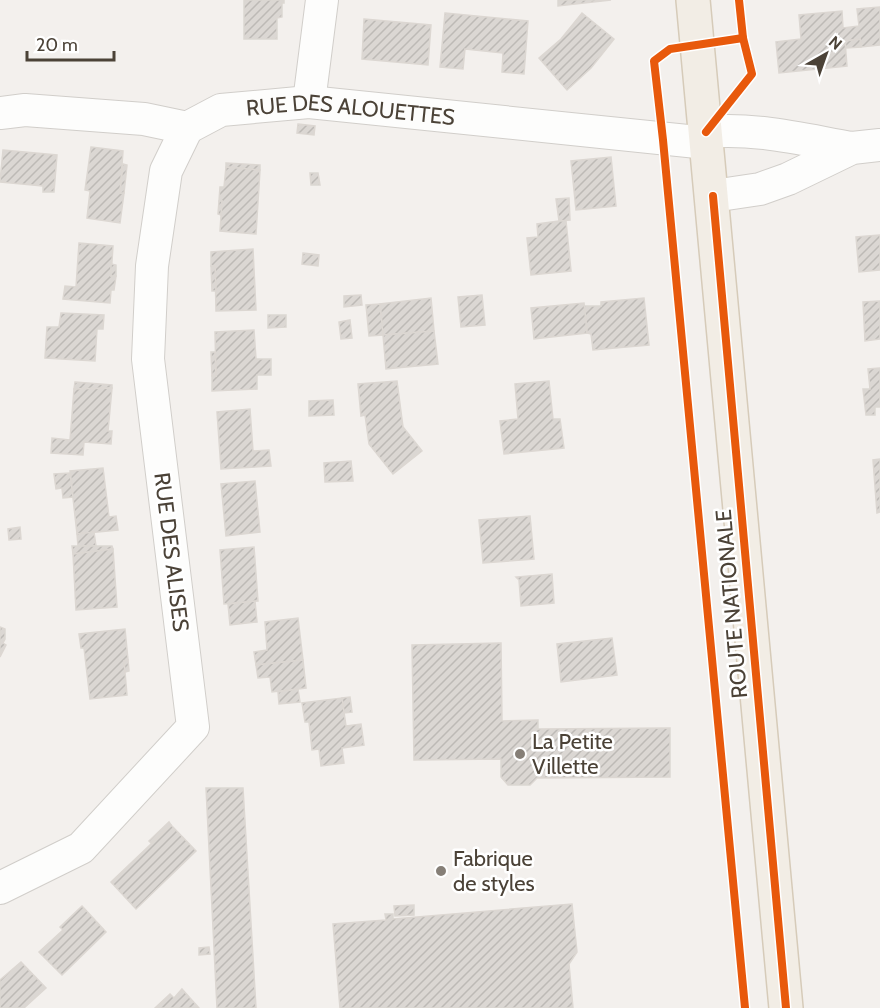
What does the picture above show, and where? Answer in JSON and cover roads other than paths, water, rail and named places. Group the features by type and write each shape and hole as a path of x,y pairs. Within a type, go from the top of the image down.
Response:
{"main road":[{"name":"ROUTE NATIONALE","path":"693,0 786,1008"}],"street":[{"path":"309,102 322,0"},
{"name":"RUE DES ALOUETTES","path":"187,129 221,110 309,102 707,138 720,130 866,146"},
{"path":"0,113 25,110 144,119 187,129"},
{"name":"RUE DES ALISES","path":"0,888 81,848 193,727 148,359 152,266 166,171 187,129"},
{"path":"712,196 760,189 866,146"}],"place":[{"name":"La Petite Villette","path":"520,754"},
{"name":"Fabrique de styles","path":"441,871"}]}
